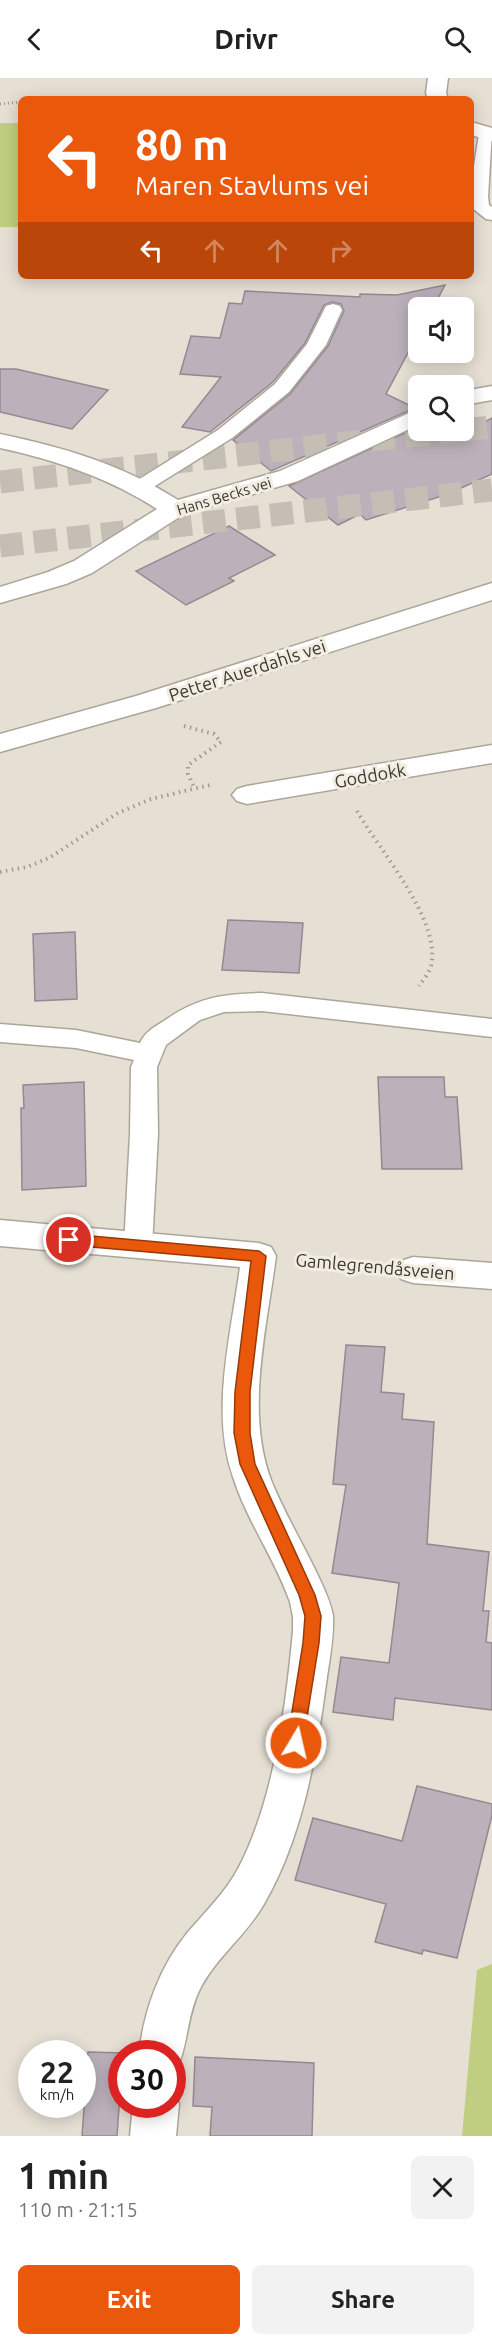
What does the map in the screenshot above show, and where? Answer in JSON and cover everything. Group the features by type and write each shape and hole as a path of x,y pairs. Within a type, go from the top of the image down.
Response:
{"street":[{"path":"437,96 438,78"},
{"path":"474,396 492,393"},
{"name":"Hans Becks vei","path":"0,595 57,578 83,567 175,509 289,476 408,421"},
{"path":"0,441 54,453 115,475 140,487 175,509"},
{"name":"Petter Auerdahls vei","path":"0,743 146,702 492,591"},
{"name":"Goddokk","path":"247,795 492,754"},
{"path":"0,1233 259,1256 242,1392 242,1433 251,1473 307,1595 313,1616 311,1643 293,1763 283,1807 269,1849 253,1884 189,1967 173,1998 164,2040"},
{"name":"Gamlegrendåsveien","path":"413,1270 492,1276"},
{"path":"153,2136 155,2118"}],"lane":[{"path":"482,136 480,207 492,215"},
{"path":"140,487 225,434 282,388 316,345 333,310"},
{"path":"138,1246 144,1134 142,1082 144,1067 156,1040 177,1023 204,1008 222,1003 262,1002 492,1028"},
{"path":"0,1033 76,1039 148,1054"}],"path":[{"path":"0,104 18,102"},
{"path":"146,702 160,717 194,730 214,734 221,742 188,765 188,774 194,787"},
{"path":"344,779 359,814 412,894 431,936 432,951 429,971 422,984 408,993 371,1006 366,1014"},
{"path":"0,872 27,867 49,858 118,813 151,799 214,784"},
{"name":"Gamlegrendåsveien","path":"259,1256 413,1270"}],"green space":[{"path":"0,123 18,123 18,227 0,227"},
{"path":"492,1964 492,2136 462,2136 477,1970"}],"building":[{"path":"445,285 439,297 408,297 408,353 386,394 408,405 408,411 271,471 233,440 290,394 328,346 344,311 341,304 332,302 324,305 305,343 273,382 210,432 182,427 221,377 180,374 191,336 220,338 229,303 242,304 245,291 360,297 360,294 397,295"},
{"path":"0,369 16,369 108,390 72,429 0,412"},
{"path":"492,418 492,474 448,494 366,520 360,514 338,525 289,486 408,432 408,441 474,441 474,427"},
{"path":"229,526 275,555 229,578 234,581 186,605 136,571"},
{"path":"228,920 303,923 299,973 222,970"},
{"path":"75,932 77,999 35,1001 33,934"},
{"path":"378,1077 444,1077 445,1097 457,1097 462,1169 382,1169"},
{"path":"84,1082 86,1186 22,1190 23,1085"},
{"path":"346,1345 385,1347 381,1392 404,1394 402,1419 434,1422 427,1544 489,1552 483,1611 489,1611 486,1642 492,1643 492,1710 395,1698 393,1720 333,1712 341,1657 389,1663 399,1583 332,1573 346,1485 333,1484"},
{"path":"417,1786 492,1804 492,1815 457,1958 423,1950 422,1954 375,1942 386,1904 295,1880 313,1818 402,1841"},
{"path":"96,2052 108,2053 108,2118 118,2118 117,2136 82,2136 83,2118 96,2118"},
{"path":"195,2057 314,2063 312,2136 210,2136 212,2107 193,2106"}],"tunnel":[{"path":"474,429 492,427"},
{"path":"0,482 408,436"},
{"path":"0,546 492,490"}],"route":[{"path":"69,1240 259,1256 242,1392 242,1433 247,1464 307,1595 313,1616 296,1743"}]}
